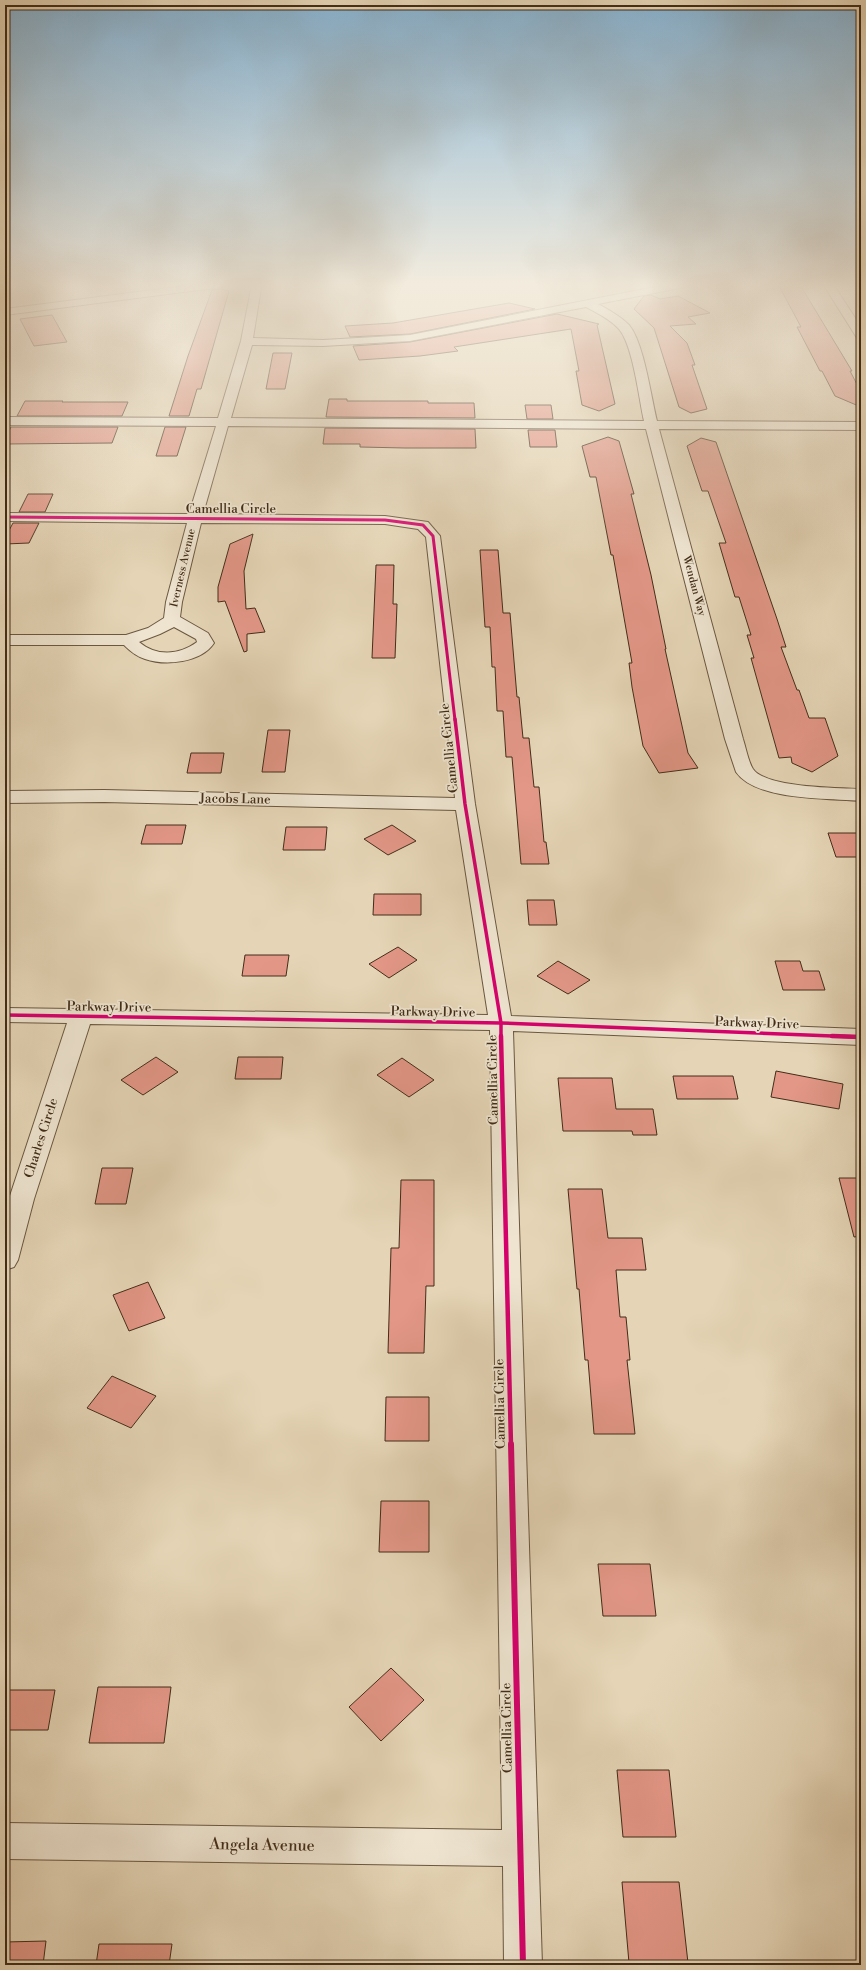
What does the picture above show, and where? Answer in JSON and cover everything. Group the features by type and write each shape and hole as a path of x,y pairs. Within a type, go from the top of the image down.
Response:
{"street":[{"name":"Iverness Avenue","path":"5,640 128,640 154,631 167,624 172,619 174,602 195,518 236,376"},
{"name":"Wendan Way","path":"641,376 651,423 734,739 745,772 765,785 792,790 861,795"},
{"path":"5,421 222,423 651,423 861,426"},
{"name":"Camellia Circle","path":"5,517 384,520 423,525 433,536 465,804 501,1023 523,1965"},
{"path":"128,640 143,652 164,657 187,655 206,643 202,636 172,619"},
{"name":"Jacobs Lane","path":"5,797 104,796 465,804"},
{"name":"Parkway Drive","path":"5,1015 501,1023 861,1037"},
{"name":"Charles Circle","path":"5,1260 21,1199 81,1016"},
{"name":"Angela Avenue","path":"5,1841 520,1848"}],"building":[{"path":"182,376 205,376 201,389 197,389 189,416 169,416"},
{"path":"269,376 288,376 285,389 266,389"},
{"path":"577,376 609,376 615,404 599,411 582,405"},
{"path":"669,376 696,376 707,409 691,413 679,407"},
{"path":"825,376 853,376 861,392 861,407 835,396"},
{"path":"329,399 347,399 347,401 428,401 428,403 474,403 475,418 326,417"},
{"path":"25,401 128,402 122,416 17,416"},
{"path":"525,405 551,405 553,419 527,419"},
{"path":"11,427 118,427 112,443 5,444 5,438"},
{"path":"165,427 186,427 177,456 156,456"},
{"path":"325,428 475,429 476,448 360,447 360,444 323,444"},
{"path":"528,430 555,430 557,447 530,447"},
{"path":"608,437 619,441 634,494 631,494 651,575 665,649 688,753 698,768 659,773 643,746 632,687 629,663 632,663 613,555 611,555 596,477 590,477 582,446"},
{"path":"701,438 716,442 777,619 786,647 781,647 797,690 799,690 809,718 825,718 838,756 812,772 792,763 791,757 779,758 751,658 754,658 747,635 751,635 739,597 735,597 719,543 726,543 708,491 702,491 687,446"},
{"path":"28,494 53,494 45,512 19,512"},
{"path":"13,523 39,523 29,543 5,544 5,538"},
{"path":"253,534 244,571 246,609 255,608 265,632 247,634 247,651 244,652 225,601 218,602 218,587 230,544"},
{"path":"480,550 498,550 503,613 510,613 517,697 519,697 523,738 529,738 534,787 539,787 544,842 546,842 549,864 521,864 512,757 506,757 503,711 497,711 495,667 492,667 490,627 485,627"},
{"path":"376,565 394,565 393,604 397,604 395,658 372,658"},
{"path":"268,730 290,730 285,772 262,772"},
{"path":"191,753 224,753 221,773 187,773"},
{"path":"146,825 186,825 182,844 141,844"},
{"path":"392,825 416,841 388,855 364,839"},
{"path":"286,827 327,827 325,850 283,850"},
{"path":"828,833 861,833 861,857 836,857"},
{"path":"374,894 421,894 421,915 373,915"},
{"path":"527,900 554,900 557,925 529,925"},
{"path":"398,947 417,960 389,978 369,964"},
{"path":"245,955 289,955 286,976 242,976"},
{"path":"558,961 590,980 568,994 537,976"},
{"path":"775,961 800,961 803,971 819,971 825,990 783,990"},
{"path":"156,1057 178,1072 143,1095 121,1080"},
{"path":"238,1057 283,1057 281,1079 235,1079"},
{"path":"402,1058 434,1080 409,1097 377,1075"},
{"path":"776,1071 843,1084 839,1109 771,1097"},
{"path":"673,1076 733,1076 738,1099 677,1099"},
{"path":"558,1078 612,1078 616,1109 653,1109 657,1135 633,1135 632,1131 563,1131"},
{"path":"102,1168 133,1168 126,1204 95,1204"},
{"path":"839,1178 861,1178 861,1236 854,1237"},
{"path":"401,1180 434,1180 434,1286 426,1286 424,1353 388,1353 391,1248 399,1248"},
{"path":"568,1189 602,1189 608,1238 642,1238 646,1270 616,1270 620,1317 626,1317 630,1360 627,1360 635,1434 594,1434 588,1360 585,1360"},
{"path":"148,1282 165,1318 129,1331 113,1295"},
{"path":"112,1376 156,1396 131,1428 87,1408"},
{"path":"386,1397 429,1397 429,1441 385,1441"},
{"path":"381,1501 429,1501 429,1552 379,1552"},
{"path":"598,1564 650,1564 656,1616 603,1616"},
{"path":"391,1668 424,1700 381,1741 349,1707"},
{"path":"98,1687 171,1687 164,1743 89,1743"},
{"path":"5,1690 55,1690 48,1730 5,1730"},
{"path":"617,1770 669,1770 676,1837 623,1837"},
{"path":"622,1882 679,1882 688,1963 629,1963"},
{"path":"46,1941 43,1965 5,1965 5,1942"},
{"path":"99,1944 172,1944 169,1965 96,1965"}],"cycle path":[{"path":"5,517 385,520 423,525 433,536 465,804 501,1023 523,1965"},
{"path":"5,1015 501,1023 861,1037"}]}
